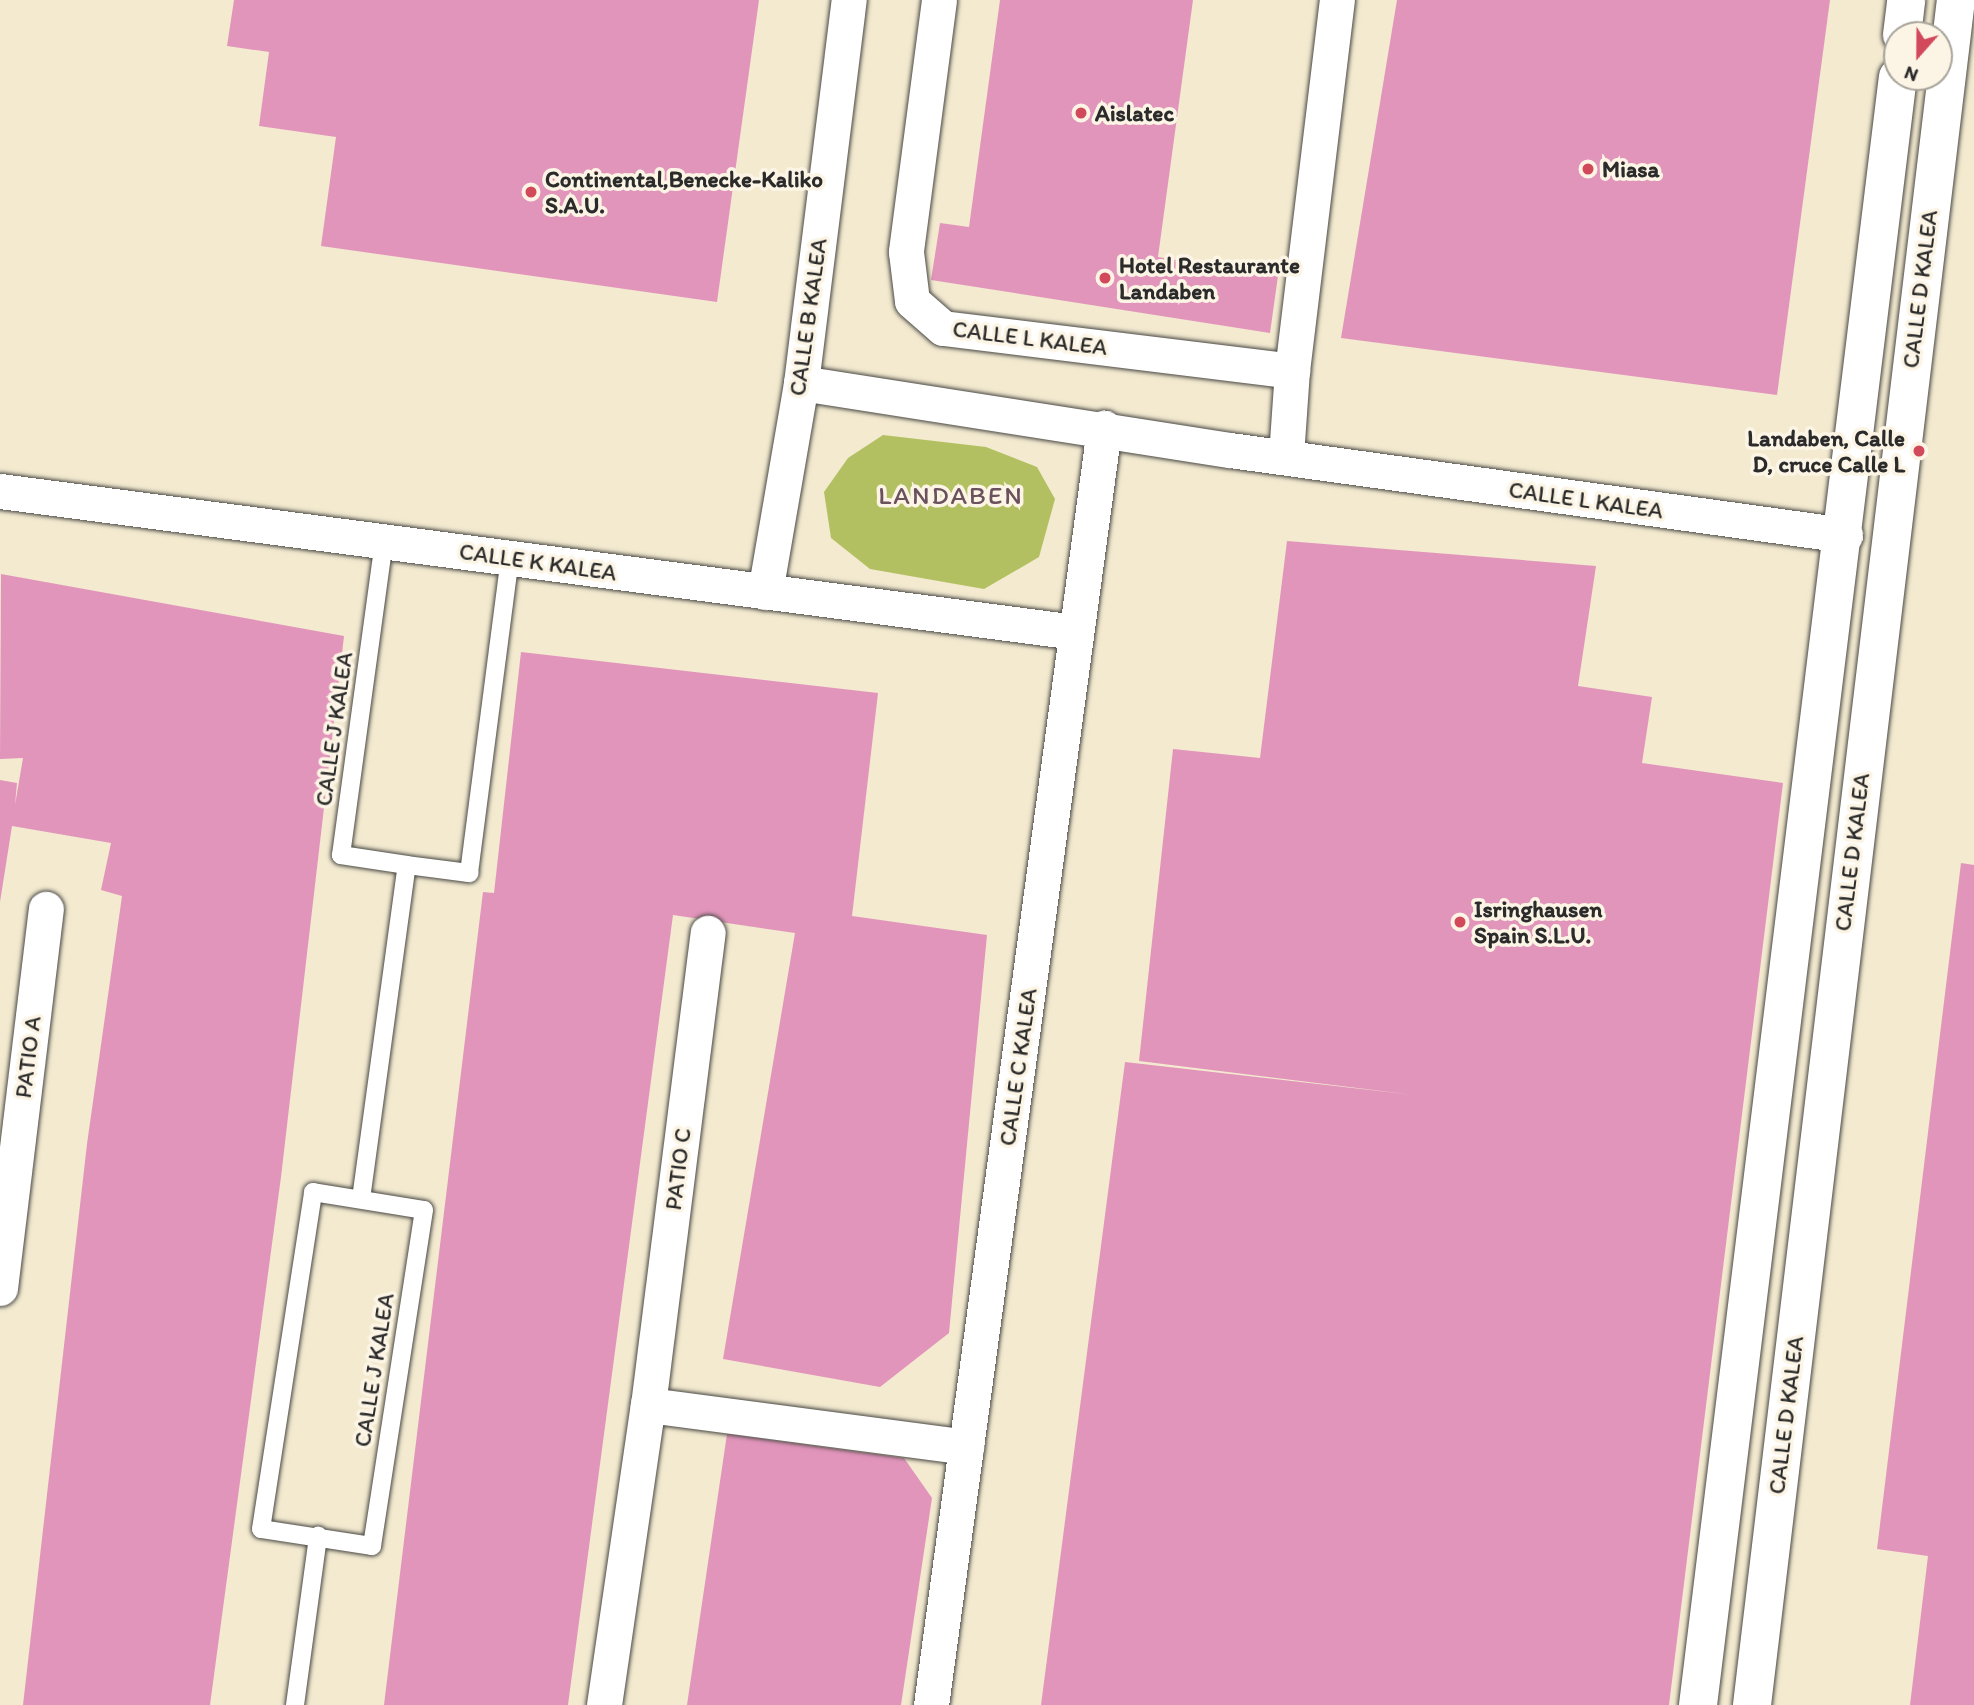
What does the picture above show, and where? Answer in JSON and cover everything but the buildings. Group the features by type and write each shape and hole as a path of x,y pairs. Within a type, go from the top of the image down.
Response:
{"street":[{"name":"CALLE B KALEA","path":"765,592 801,383 849,0"},
{"name":"CALLE L KALEA","path":"939,0 906,252 912,301 943,328 1292,371"},
{"path":"1286,456 1292,371 1337,0"},
{"path":"1904,21 1906,0"},
{"name":"CALLE D KALEA","path":"1752,1705 1956,0"},
{"name":"CALLE D KALEA","path":"1698,1705 1845,535 1896,91"},
{"path":"1866,739 1854,707 1868,566 1845,535 1878,487 1898,364 1915,332"},
{"name":"CALLE L KALEA","path":"801,383 1286,456 1845,535"},
{"name":"CALLE C KALEA","path":"931,1705 1104,428"},
{"name":"CALLE K KALEA","path":"0,491 1076,632"},
{"name":"PATIO A","path":"0,1288 46,909"},
{"name":"PATIO C","path":"604,1705 648,1405 708,933"},
{"path":"648,1405 966,1447"}],"lane":[{"name":"CALLE J KALEA","path":"384,542 341,855 407,865 469,873 510,559"},
{"path":"361,1199 407,865"},
{"name":"CALLE J KALEA","path":"313,1192 424,1210 372,1546 318,1536 261,1529 313,1192"},
{"path":"295,1705 318,1536"}],"green space":[{"path":"883,435 986,447 1037,467 1055,499 1039,557 984,589 870,569 831,538 824,492 848,458"}],"place":[{"name":"Aislatec","path":"1081,113"},
{"name":"Miasa","path":"1588,169"},
{"name":"Continental,Benecke-Kaliko S.A.U.","path":"531,192"},
{"name":"Hotel Restaurante Landaben","path":"1105,278"},
{"name":"Landaben, Calle D, cruce Calle L","path":"1919,451"},
{"name":"Isringhausen Spain S.L.U.","path":"1460,922"}],"district":[{"name":"LANDABEN","path":"951,496"}]}
